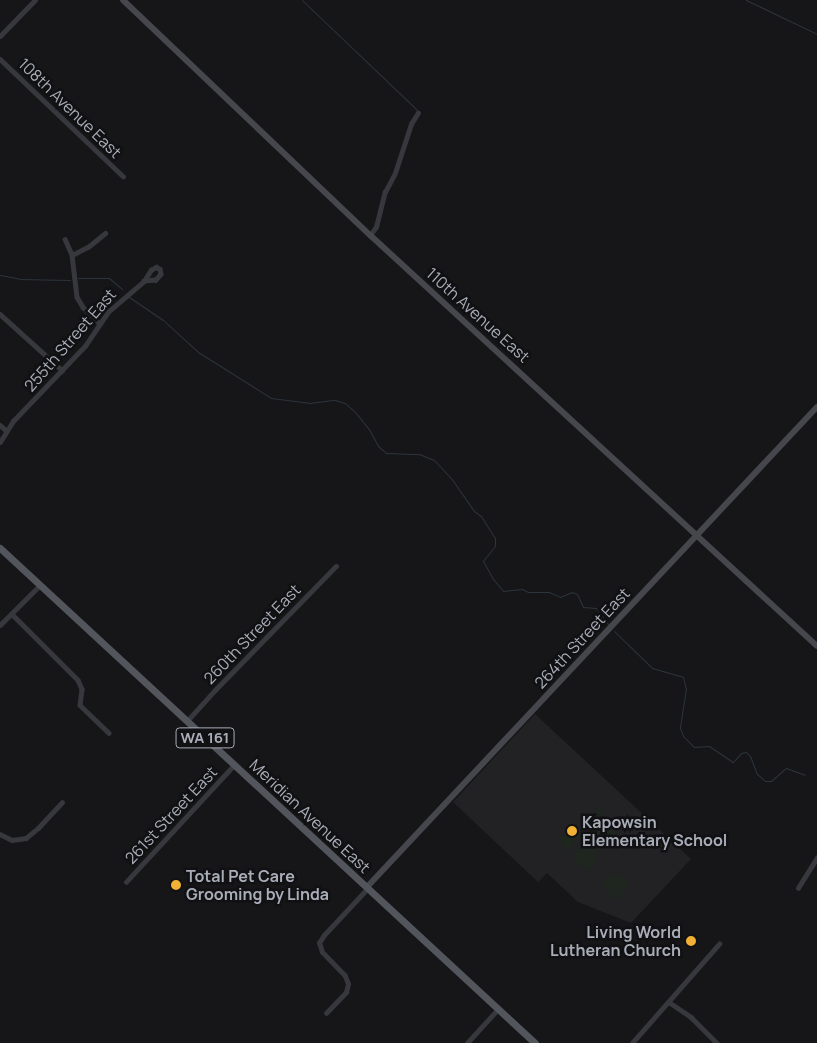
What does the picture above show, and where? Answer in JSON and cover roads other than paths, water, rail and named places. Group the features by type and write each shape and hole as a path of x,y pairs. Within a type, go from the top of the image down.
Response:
{"main road":[{"name":"Meridian Avenue East","path":"0,548 534,1043"}],"street":[{"path":"0,36 34,0"},
{"name":"110th Avenue East","path":"123,0 370,235 817,646"},
{"name":"108th Avenue East","path":"0,59 122,176"},
{"path":"370,235 376,227 385,192 395,173 411,124 418,113"},
{"path":"72,256 88,247 105,233"},
{"path":"65,238 72,256 77,297 83,307 99,323"},
{"name":"255th Street East","path":"0,442 13,422 85,346 99,323 122,298 144,281"},
{"path":"0,314 62,370"},
{"name":"264th Street East","path":"368,888 817,407"},
{"path":"0,425 7,431"},
{"name":"260th Street East","path":"187,722 214,690 336,566"},
{"path":"0,625 40,585"},
{"path":"12,614 78,680 82,689 80,705 109,733"},
{"name":"261st Street East","path":"126,882 234,765"},
{"path":"0,834 9,840 23,839 33,833 62,802"},
{"path":"798,888 817,858"},
{"path":"326,1013 348,988 345,976 319,947 320,939 368,888"},
{"path":"632,1043 719,944"},
{"path":"669,1002 691,1017 717,1043"},
{"path":"467,1043 498,1009"}],"waterway":[{"path":"302,0 417,110"},
{"path":"746,0 817,34"},
{"path":"0,275 20,279 70,280"},
{"path":"78,278 109,278 122,289"},
{"path":"129,297 163,320 198,352 271,398 309,403 335,400 345,403 369,429 378,446 386,453 419,454 434,460 451,478 474,511 481,516 495,538 495,546 483,561 493,579 503,591 522,589 528,592 549,592 560,597 572,592 577,594 583,607 596,608 608,624"},
{"path":"614,631 652,668 683,677 686,689 680,728 683,736 694,747 709,746 733,762 741,753 746,752 750,756 757,774 765,781 771,781 786,768 805,775"}],"place":[{"name":"Kapowsin Elementary School","path":"572,831"},
{"name":"Total Pet Care Grooming by Linda","path":"176,885"},
{"name":"Living World Lutheran Church","path":"691,941"}]}
